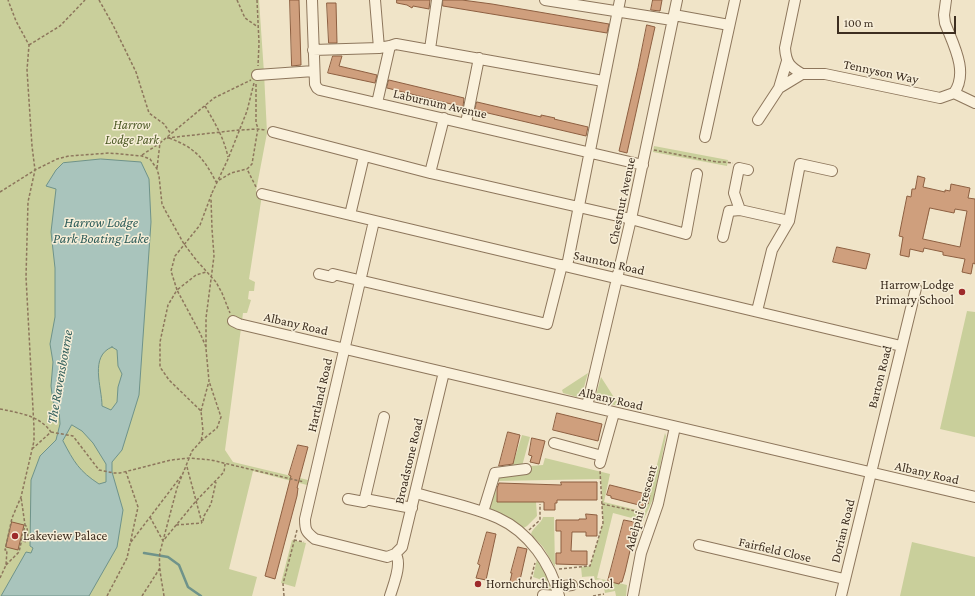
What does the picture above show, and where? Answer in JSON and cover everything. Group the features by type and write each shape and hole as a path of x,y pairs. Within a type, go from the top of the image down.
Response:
{"street":[{"name":"Laburnum Avenue","path":"312,0 315,84 320,90 643,165"},
{"path":"375,0 384,47 377,103"},
{"path":"430,49 437,0"},
{"path":"545,0 617,12 729,25"},
{"path":"319,274 332,277 333,274 547,324 579,208 620,0"},
{"name":"Chestnut Avenue","path":"587,406 618,278 677,0"},
{"path":"705,137 734,0"},
{"path":"758,120 779,88 787,61 785,48 795,0"},
{"path":"946,0 944,16 945,23 961,70 959,87 954,94 975,103"},
{"path":"313,50 384,47 396,44 604,81"},
{"path":"466,123 479,58"},
{"path":"779,88 802,74 794,69 787,61"},
{"path":"256,77 314,71"},
{"name":"Tennyson Way","path":"802,74 825,74 940,98 954,94"},
{"path":"430,173 444,118"},
{"path":"273,132 430,173 631,219 686,234 697,174"},
{"path":"350,215 364,156"},
{"path":"757,311 772,250 789,220 800,164 832,171"},
{"path":"740,210 734,193 744,169"},
{"name":"Saunton Road","path":"262,194 901,346"},
{"path":"723,237 729,211 740,210 789,220"},
{"name":"Hartland Road","path":"374,220 305,519 305,529 308,534 315,539 387,557 396,554"},
{"name":"Barton Road","path":"871,472 916,288"},
{"name":"Albany Road","path":"237,323 975,497"},
{"name":"Broadstone Road","path":"390,596 399,563 396,554 402,547 444,372"},
{"path":"554,444 601,460 614,413"},
{"path":"348,499 364,502 384,417"},
{"name":"Adelphi Crescent","path":"633,596 641,553 663,484 675,427"},
{"path":"483,512 495,473 526,469"},
{"name":"Dorian Road","path":"840,596 871,472"},
{"path":"416,493 483,512 499,518 515,528 538,552 549,569 558,593"},
{"path":"364,499 412,508"},
{"name":"Fairfield Close","path":"699,545 844,579"},
{"path":"543,595 558,593 572,585"}],"path":[{"path":"6,565 7,550 5,550 7,536 12,518 21,497 34,441 26,277 28,202 35,170 27,70 28,45 16,21 8,0"},
{"path":"28,45 60,26 86,0"},
{"path":"99,0 136,72 149,113 164,124 171,134"},
{"path":"237,0 245,18 258,27"},
{"path":"216,182 231,173 247,169 252,164 258,128 256,123 256,77 259,43 257,0"},
{"path":"142,156 167,138 214,98 256,77"},
{"path":"206,349 200,333 177,290 171,271 175,256 200,225 216,182 228,159 239,130 256,77"},
{"path":"205,106 220,131 228,159"},
{"path":"167,138 258,128 273,132"},
{"path":"167,138 180,142 199,155 209,168 216,182"},
{"path":"157,169 160,143"},
{"path":"646,149 717,162 738,164 744,169"},
{"path":"0,192 35,170 57,159 69,156 109,153 142,156 150,159 157,169 159,176 162,204 184,244 222,293 237,323"},
{"path":"247,169 254,183 262,194"},
{"path":"164,596 159,558 178,488 192,452 201,441 217,428 221,417 209,381 206,349 206,318 214,256 210,204 212,193"},
{"path":"201,411 169,380 160,367 160,342 168,305 177,290 196,275 206,272"},
{"path":"201,441 203,431 201,411 209,381"},
{"path":"0,409 34,417 46,425 51,432"},
{"path":"31,450 51,432 54,432 73,436 99,470 102,471 114,473 126,472 171,460 190,458 211,460 313,485"},
{"path":"549,569 590,566 603,523 601,460"},
{"path":"163,541 196,501 216,482 224,472 225,464"},
{"path":"187,467 202,523"},
{"path":"107,596 127,558 138,507 126,472"},
{"path":"130,543 184,473"},
{"path":"202,523 211,504 216,482"},
{"path":"21,497 28,538 27,542 22,541"},
{"path":"523,535 540,520 540,504"},
{"path":"602,504 654,515"},
{"path":"150,517 163,541"},
{"path":"284,596 283,584 298,525 305,519"},
{"path":"176,525 202,523"},
{"path":"0,578 6,565 19,552 26,525"},
{"path":"528,589 538,552"},
{"path":"142,596 160,568"},
{"path":"593,596 604,594"}],"green space":[{"name":"Harrow Lodge Park","path":"0,0 259,0 267,133 256,191 262,195 249,279 255,282 254,291 249,291 248,299 251,300 247,313 243,313 225,450 233,462 308,480 307,485 253,471 229,569 257,577 252,596 0,596"},
{"path":"654,146 728,160 727,166 653,152"},
{"path":"967,311 975,312 975,437 940,429"},
{"path":"588,373 582,394 577,397 563,393 562,390"},
{"path":"601,377 617,402 618,406 595,399"},
{"path":"665,433 666,436 654,497 643,521 613,513 597,578 602,579 595,580 594,576 582,577 581,567 590,566 603,523 601,479 495,481 497,475 531,472 530,466 543,465 545,458 610,474 604,502 645,512"},
{"path":"522,435 530,437 522,466 512,467"},
{"path":"495,481 497,502 536,502 537,516 527,526 520,530 503,515 490,510 488,503"},
{"path":"543,517 554,517 555,567 543,547 531,534 533,529 541,522"},
{"path":"292,540 306,543 295,587 281,583"},
{"path":"912,542 975,557 975,596 900,596"},
{"path":"537,559 550,582 553,591 550,593 542,580 533,577"},
{"path":"602,579 627,585 626,596 616,596 615,591 605,593"}],"water":[{"name":"Harrow Lodge Park Boating Lake","path":"101,159 141,162 149,179 151,222 139,395 122,450 112,462 112,472 123,510 117,547 89,596 1,596 26,552 31,553 33,548 30,546 31,480 40,456 56,440 60,424 59,410 53,402 51,386 53,362 50,344 55,317 55,268 51,232 56,189 46,186 56,170 63,163","holes":["112,347 117,350 118,366 122,374 118,387 117,402 111,410 102,406 98,373 101,357 105,351","72,425 82,431 93,443 106,464 106,482 99,484 92,479 78,466 70,455 63,441"]}],"building":[{"path":"290,0 299,0 301,65 292,66"},
{"path":"397,0 430,0 429,9 413,6 412,8 407,5 397,3"},
{"path":"443,0 462,0 492,4 609,24 607,33 443,6"},
{"path":"653,0 662,0 660,11 651,10"},
{"path":"327,3 336,3 337,43 329,43"},
{"path":"647,25 655,27 627,153 619,151"},
{"path":"333,56 342,56 339,66 377,75 375,83 328,73"},
{"path":"389,80 464,98 463,107 387,88"},
{"path":"477,102 541,117 541,115 555,118 554,119 588,127 586,136 475,110"},
{"path":"918,176 925,178 923,187 945,192 945,190 950,191 951,184 970,188 968,198 975,199 975,264 973,263 971,274 962,272 965,259 943,255 943,252 924,248 923,252 910,249 909,257 900,255 903,237 899,236 907,196 911,197 912,189 915,189","holes":["930,208 954,213 955,209 967,211 960,247 923,239"]},
{"path":"837,247 870,254 866,269 833,262"},
{"path":"557,413 602,424 598,441 553,430"},
{"path":"508,432 520,435 513,464 499,466"},
{"path":"532,438 545,441 539,464 530,462 532,456 529,455"},
{"path":"298,445 308,447 297,488 297,496 275,579 265,576 291,476 289,475"},
{"path":"561,482 597,482 597,500 557,500 557,503 555,503 555,510 544,510 544,502 497,502 497,488 499,483 561,485"},
{"path":"610,485 650,495 648,504 644,503 643,506 611,498 611,496 607,495"},
{"path":"586,514 597,515 597,536 586,536 586,532 572,532 571,551 587,551 587,565 556,564 556,553 561,553 561,531 556,531 556,520 586,519"},
{"path":"624,520 634,522 636,525 625,572 622,582 619,584 608,581"},
{"name":"Lakeview Palace","path":"12,522 24,525 18,550 6,547"},
{"path":"487,532 496,534 486,580 476,578 480,565 478,564"},
{"path":"518,547 527,549 518,589 509,586"}],"waterway":[{"path":"144,553 168,557 179,565 188,587 201,596"}],"place":[{"name":"Harrow Lodge Primary School","path":"962,292"},
{"name":"Lakeview Palace","path":"15,536"},
{"name":"Hornchurch High School","path":"478,584"}],"water label":[{"name":"The Ravensbourne","path":"60,377"}]}
